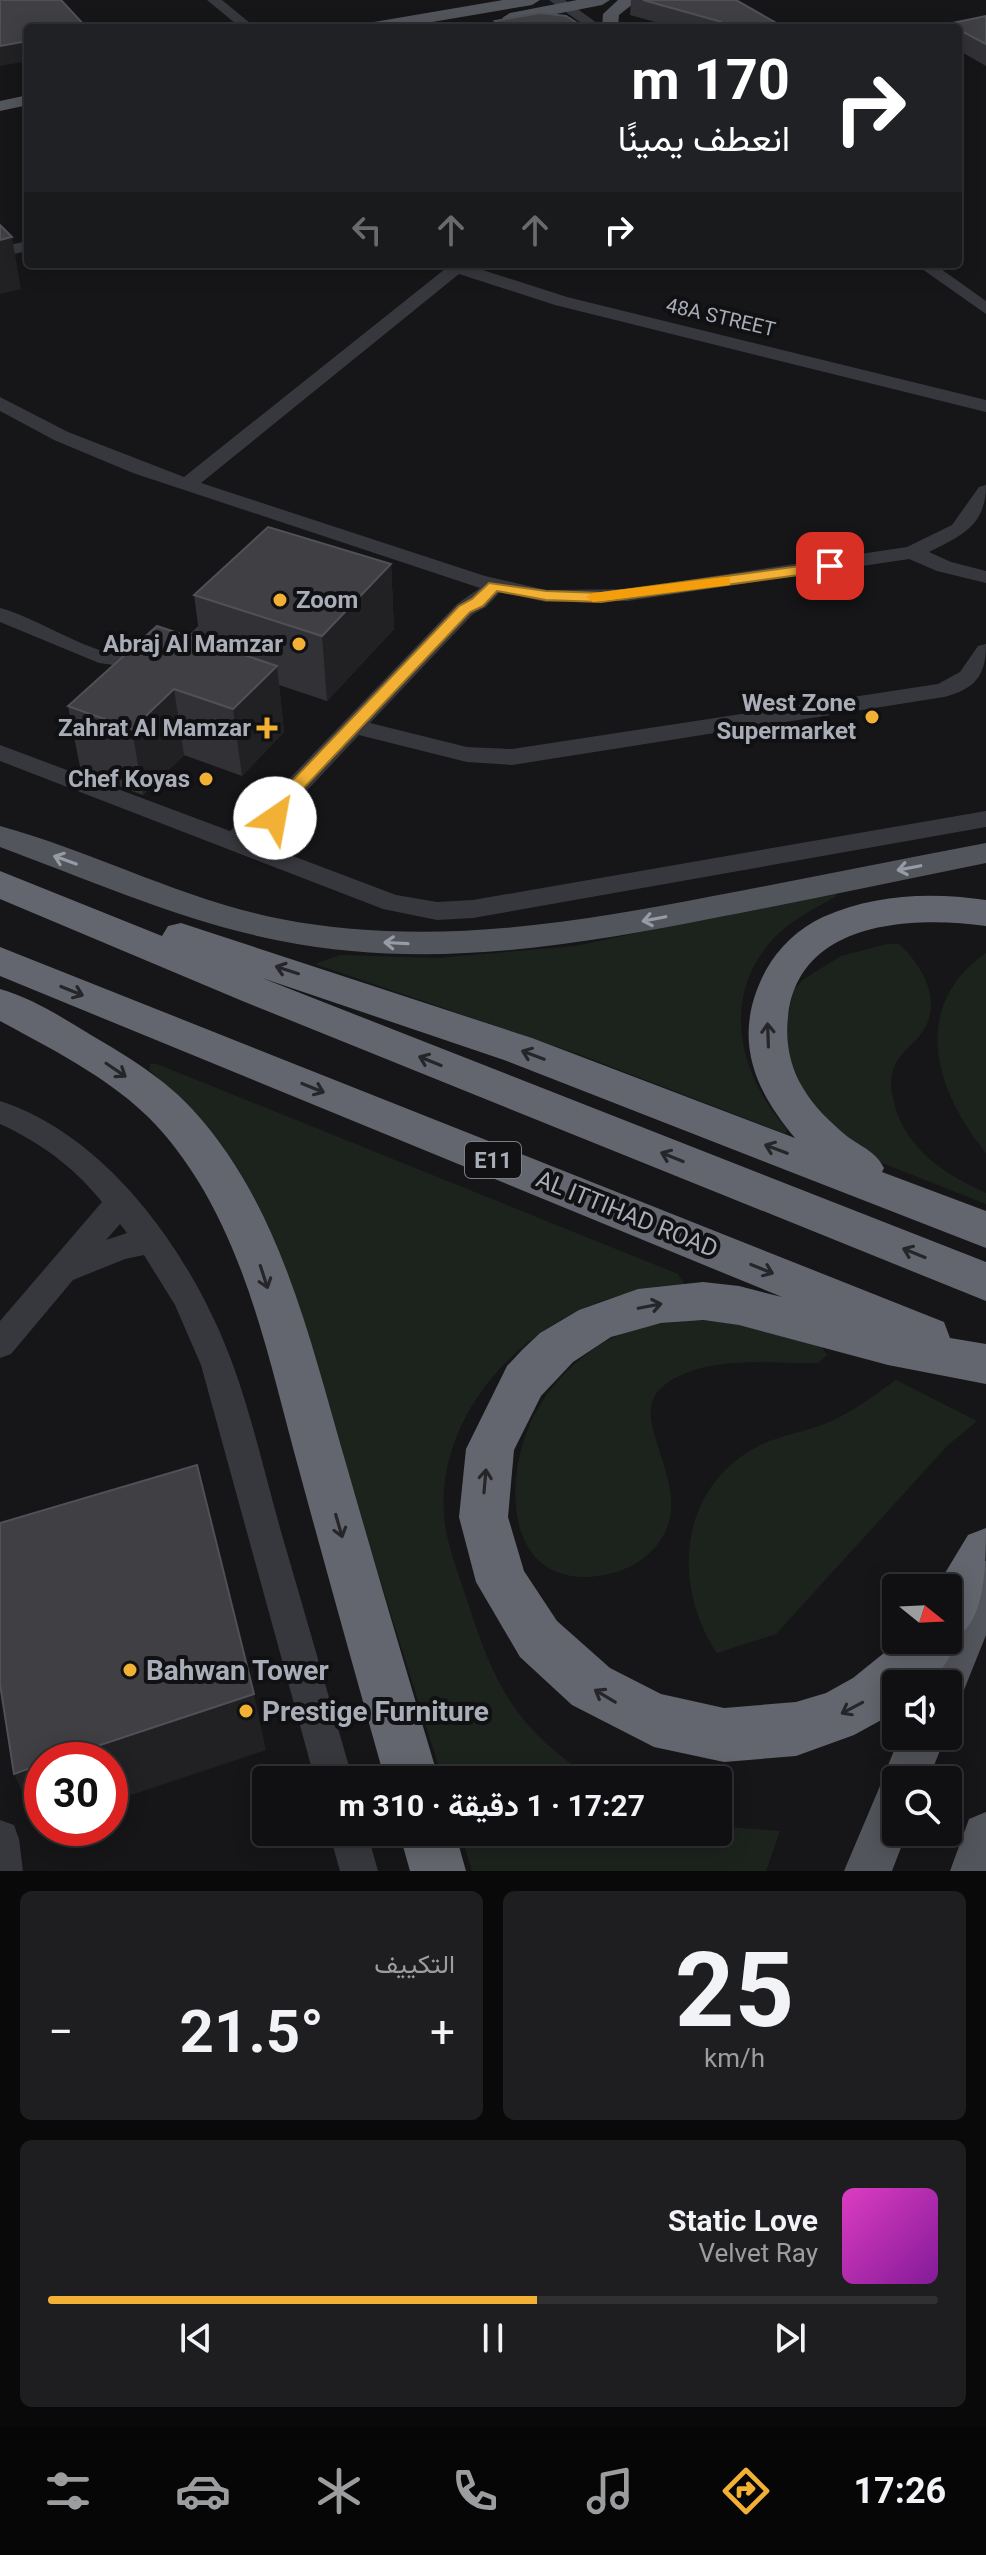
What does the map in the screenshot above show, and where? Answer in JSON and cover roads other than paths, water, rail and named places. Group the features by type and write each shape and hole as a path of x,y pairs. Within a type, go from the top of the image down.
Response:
{"highway":[{"path":"0,881 71,899 518,1049 982,1229"},
{"path":"0,881 268,996 986,1282"},
{"path":"982,1229 937,1203 861,1167 817,1135 795,1110 779,1084 770,1057 767,1030 769,1004 778,980 804,948 833,929 866,916 916,908 943,907 986,913"},
{"name":"AL ITTIHAD ROAD","path":"0,961 986,1361"},
{"path":"0,1003 79,1046 146,1091 186,1130 224,1184 243,1223 276,1313 408,1766"},
{"path":"920,1654 906,1671 879,1692 849,1710 805,1727 745,1736 708,1734 673,1727 638,1715 605,1698 567,1669 527,1626 509,1598 487,1538 483,1508 489,1449 512,1397 532,1369 557,1346 586,1327 618,1313 652,1304 688,1301 741,1306 870,1342 986,1361"},
{"path":"962,1592 986,1552"},
{"path":"431,1846 438,1871"}],"main road":[{"path":"435,22 490,0"},
{"path":"413,24 551,3 602,0"},
{"path":"609,24 612,12 630,0"},
{"path":"470,24 551,3"},
{"path":"513,24 539,24"},
{"path":"0,93 24,89"},
{"path":"0,106 24,101"},
{"path":"0,836 240,920 325,937 415,944 495,943 574,934 986,853"},
{"path":"950,1670 986,1581"},
{"path":"868,1871 882,1836"},
{"path":"974,1871 986,1836"}],"street":[{"path":"214,0 241,24"},
{"path":"551,3 569,24"},
{"path":"551,3 590,24"},
{"path":"0,252 24,247"},
{"path":"186,485 450,268"},
{"name":"48A STREET","path":"458,268 561,301 986,406"},
{"path":"929,268 986,309"},
{"path":"952,268 986,293"},
{"path":"0,403 99,453 311,537 487,584 546,596 615,596 919,550 959,529 986,491"},
{"path":"919,550 944,567 986,577"},
{"path":"244,844 273,822 275,809 468,606 478,602 487,584"},
{"path":"0,614 122,664 138,666 169,659 181,652 239,600"},
{"path":"357,720 385,735 397,735 452,754 512,757 944,690 968,677 986,651"},
{"path":"0,752 392,903 422,910 455,911 986,819"},
{"path":"0,1112 40,1130 70,1150 121,1201 188,1299 217,1365 330,1766"},
{"path":"0,1344 121,1201"},
{"path":"63,1271 121,1247 151,1241"},
{"path":"0,1839 4,1871"},
{"path":"352,1846 359,1871"}],"place":[{"name":"Zoom","path":"280,600"},
{"name":"Abraj Al Mamzar","path":"299,644"},
{"name":"West Zone Supermarket","path":"872,717"},
{"name":"Zahrat Al Mamzar","path":"267,728"},
{"name":"Chef Koyas","path":"206,779"},
{"name":"Bahwan Tower","path":"130,1670"},
{"name":"Prestige Furniture","path":"246,1711"}]}
